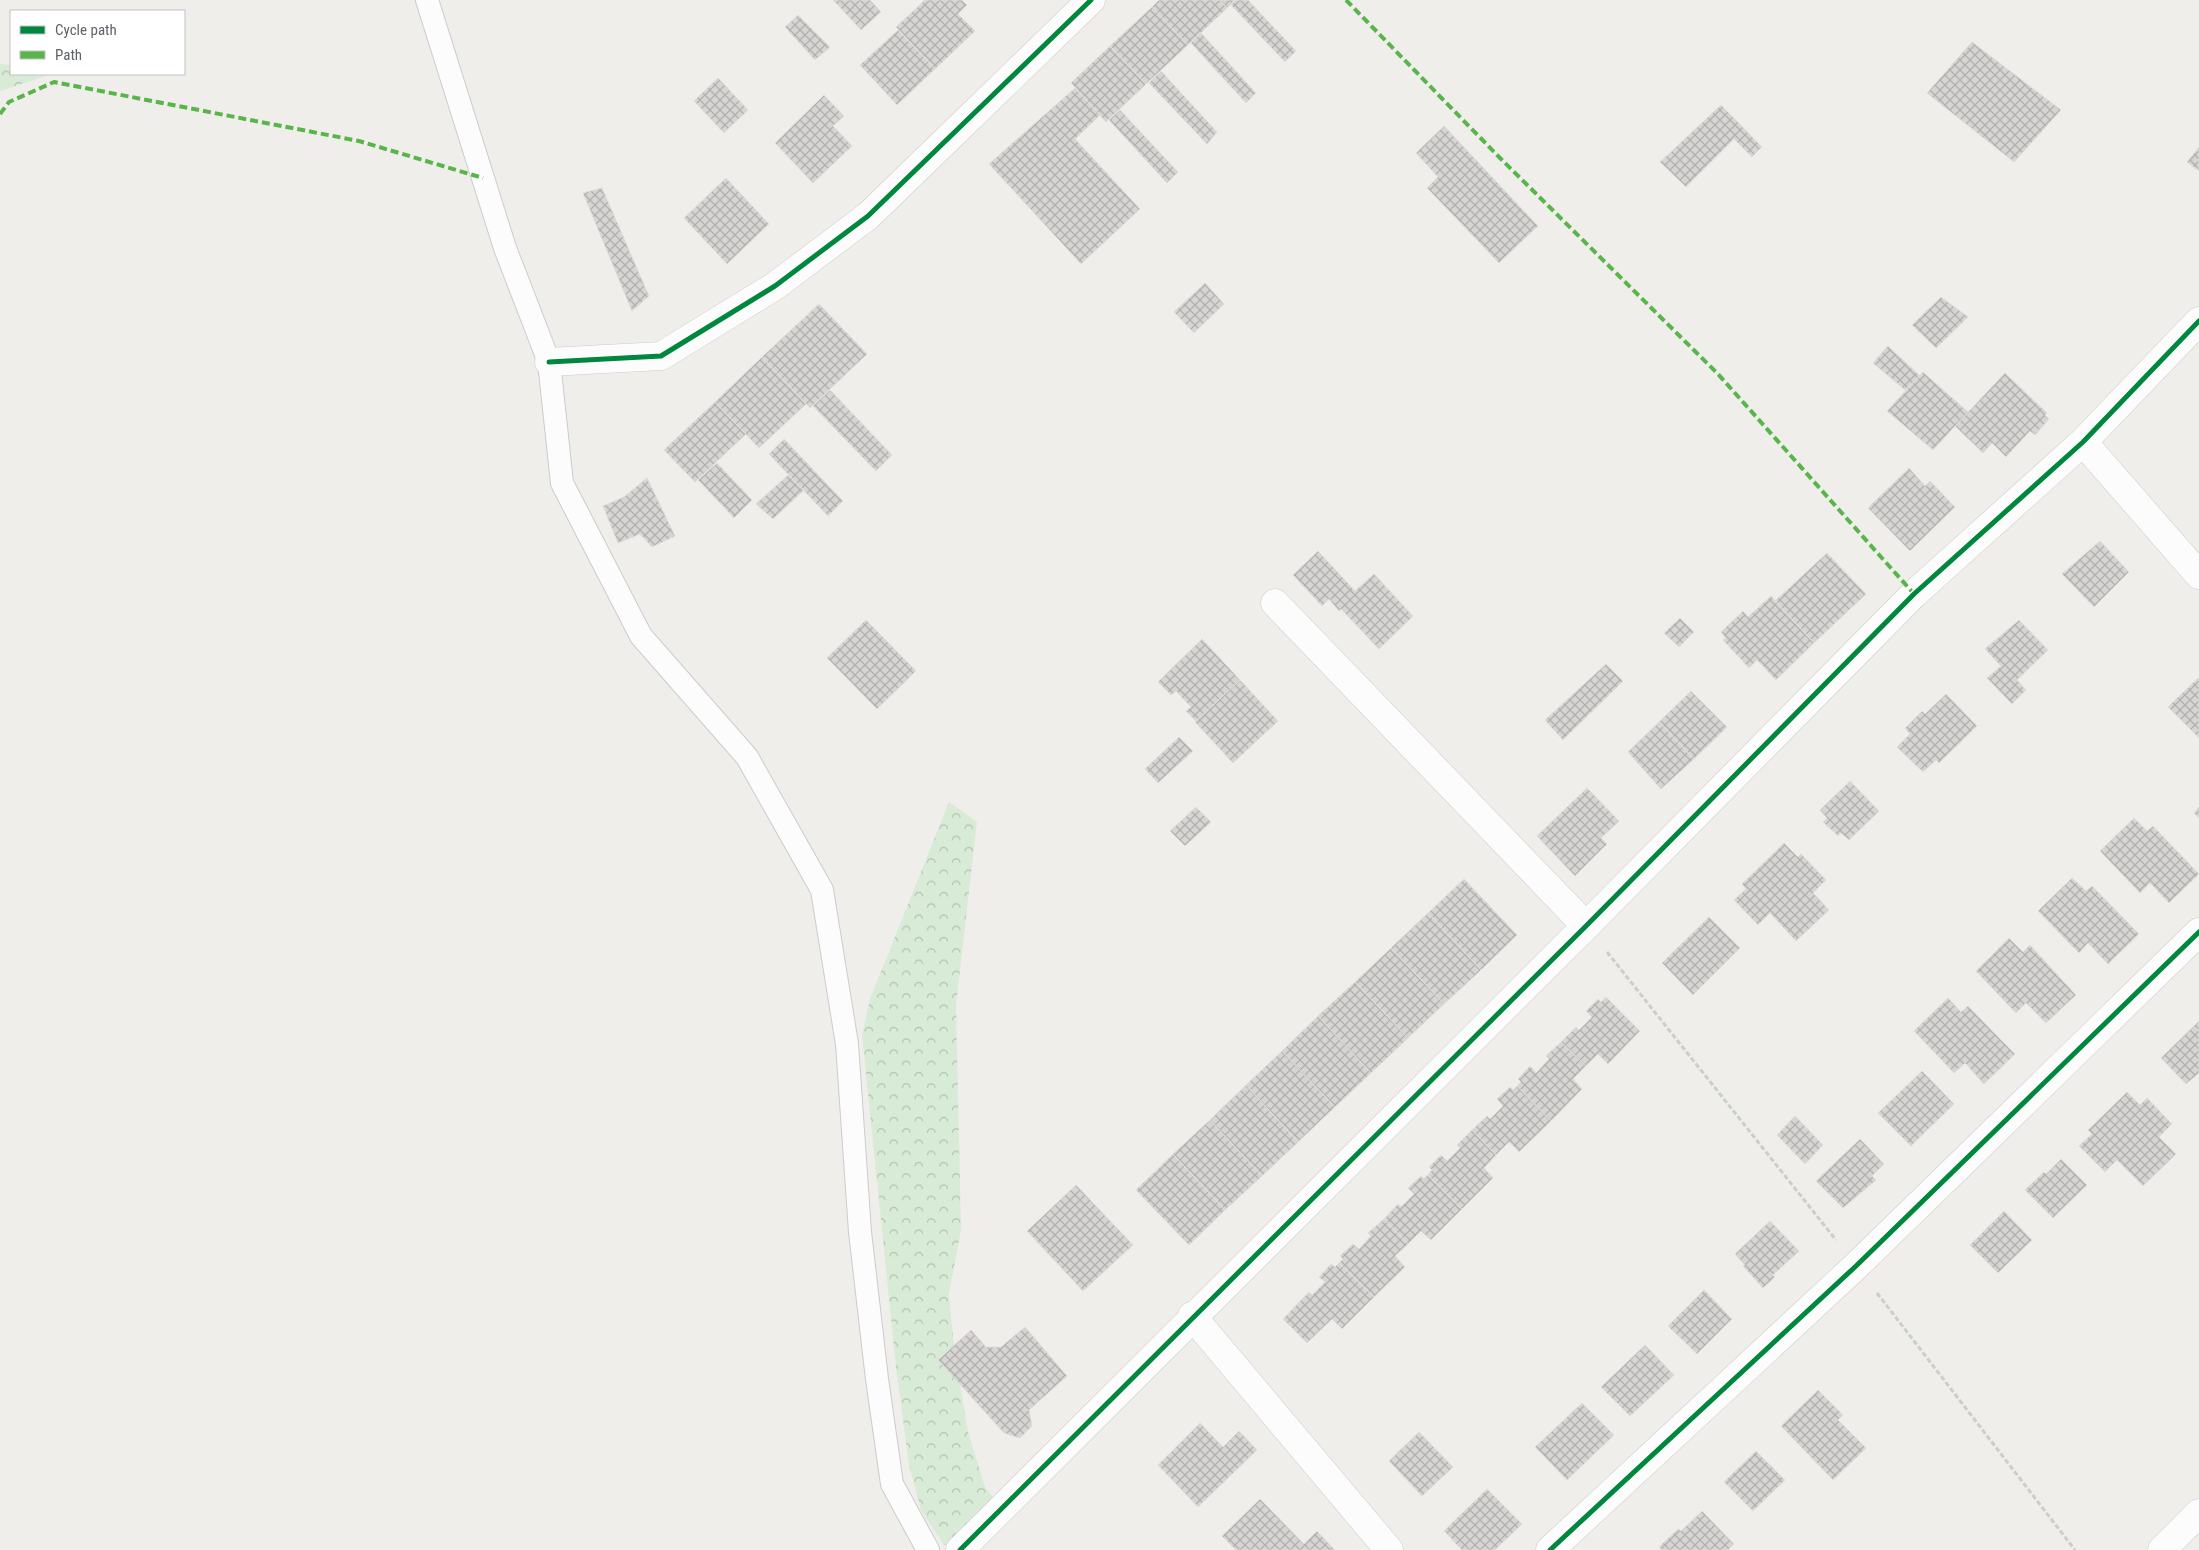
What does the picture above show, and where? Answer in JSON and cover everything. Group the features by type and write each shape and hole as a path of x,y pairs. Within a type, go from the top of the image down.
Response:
{"street":[{"path":"549,362 661,356 775,286 868,216 1091,0"},
{"path":"960,1550 1192,1316 1586,926 1914,594 2083,442 2199,321"},
{"path":"2083,442 2199,575"},
{"path":"1275,603 1586,926"},
{"path":"1550,1550 1856,1266 2199,932"},
{"path":"1192,1316 1389,1550"},
{"path":"2162,1550 2199,1514"}],"lane":[{"path":"427,0 505,248 549,362 562,483 641,636 747,757 822,890 847,1044 860,1232 877,1379 892,1484 928,1550"}],"path":[{"path":"1586,926 1856,1266 2074,1550"}],"green space":[{"path":"0,64 10,65 10,75 49,75 0,91"},
{"path":"949,802 977,822 956,1005 961,1230 949,1294 954,1347 968,1432 985,1487 999,1506 956,1543 944,1545 921,1510 909,1465 896,1367 862,1035 870,999"}],"building":[{"path":"833,0 870,0 881,12 861,30"},
{"path":"925,0 962,0 967,5 958,14 975,31 935,69 896,27"},
{"path":"1159,0 1220,0 1227,8 1188,45 1152,7"},
{"path":"1220,0 1235,0 1227,8"},
{"path":"1236,0 1248,0 1296,51 1285,62 1231,5"},
{"path":"1152,7 1188,45 1146,84 1110,46"},
{"path":"798,15 830,47 815,60 785,27"},
{"path":"898,30 935,69 897,105 860,65"},
{"path":"1201,33 1256,93 1246,103 1191,43"},
{"path":"1972,42 2061,110 2014,162 1927,93"},
{"path":"1110,46 1146,84 1106,122 1071,83"},
{"path":"1161,71 1217,132 1207,144 1149,83"},
{"path":"718,78 748,110 724,133 694,101"},
{"path":"1075,88 1100,115 1075,139 1140,209 1081,264 989,164"},
{"path":"824,95 844,116 833,126 852,146 813,183 775,143"},
{"path":"1721,105 1762,147 1752,157 1734,139 1686,187 1660,162"},
{"path":"1120,110 1178,172 1167,183 1109,120"},
{"path":"1444,126 1538,226 1499,263 1427,188 1438,177 1416,153"},
{"path":"2199,147 2199,171 2187,162"},
{"path":"726,178 769,224 727,264 684,218"},
{"path":"602,188 649,296 632,311 583,193"},
{"path":"1205,283 1224,304 1194,333 1174,312"},
{"path":"1941,297 1968,317 1936,348 1912,325"},
{"path":"819,304 867,354 810,408 762,357"},
{"path":"1888,346 1920,376 1905,390 1873,363"},
{"path":"762,357 806,404 759,448 715,402"},
{"path":"1923,372 1968,412 1933,450 1887,411"},
{"path":"2005,373 2047,413 2045,415 2049,419 2035,435 2030,431 2006,457 1992,443 1983,453 1955,426"},
{"path":"830,390 892,455 876,471 813,406"},
{"path":"715,402 746,434 695,482 664,450"},
{"path":"784,439 843,501 828,516 769,454"},
{"path":"717,463 752,500 734,518 698,480"},
{"path":"1909,468 1925,486 1930,481 1955,507 1910,551 1868,508"},
{"path":"788,475 804,490 773,519 756,504"},
{"path":"647,478 675,536 652,547 640,534 618,543 603,506 624,497"},
{"path":"2100,541 2129,572 2094,607 2062,574"},
{"path":"1318,551 1355,591 1374,574 1413,616 1379,649 1341,609 1339,611 1329,599 1322,606 1293,575"},
{"path":"1827,553 1866,594 1814,643 1775,601"},
{"path":"1771,596 1814,643 1776,680 1757,660 1749,668 1723,640 1726,638 1721,632 1743,611 1748,617"},
{"path":"1680,618 1694,632 1679,647 1664,633"},
{"path":"866,620 916,671 877,709 827,658"},
{"path":"2019,620 2048,650 2017,680 2026,690 2012,704 1987,678 2001,666 1985,649"},
{"path":"1202,639 1240,680 1196,721 1186,711 1191,707 1176,691 1171,695 1158,682"},
{"path":"1606,664 1623,681 1563,740 1545,720"},
{"path":"2199,679 2199,738 2168,707"},
{"path":"1240,680 1278,721 1233,763 1195,722"},
{"path":"1691,691 1727,727 1694,759 1659,722"},
{"path":"1946,694 1977,726 1939,763 1936,760 1923,772 1897,747 1910,734 1905,728 1922,711 1925,714"},
{"path":"1659,722 1694,759 1661,789 1628,752"},
{"path":"1179,737 1193,751 1158,783 1145,769"},
{"path":"1850,781 1879,811 1849,840 1841,833 1838,836 1823,822 1827,818 1820,810"},
{"path":"1587,788 1619,821 1601,838 1607,844 1575,876 1537,836"},
{"path":"1196,807 1211,822 1185,846 1170,831"},
{"path":"2199,807 2199,818 2194,813"},
{"path":"2134,818 2147,831 2153,826 2199,874 2169,903 2150,883 2140,893 2100,851"},
{"path":"1784,843 1798,857 1801,854 1826,880 1813,893 1829,910 1796,941 1770,913 1758,925 1734,900 1746,889 1742,884"},
{"path":"2072,878 2086,891 2092,886 2139,934 2108,964 2088,943 2079,953 2038,911"},
{"path":"1464,879 1517,935 1481,970 1428,913"},
{"path":"1428,913 1481,970 1444,1004 1391,948"},
{"path":"1709,917 1740,948 1693,995 1662,963"},
{"path":"2009,938 2023,952 2030,945 2076,995 2046,1023 2026,1003 2016,1013 1976,971"},
{"path":"1391,948 1444,1004 1408,1038 1355,982"},
{"path":"1355,982 1408,1038 1371,1073 1318,1016"},
{"path":"1606,997 1640,1031 1608,1064 1598,1054 1586,1066 1561,1042 1576,1027 1579,1030 1592,1017 1586,1011 1598,999 1601,1002"},
{"path":"1948,998 1961,1012 1968,1006 2015,1054 1984,1084 1965,1063 1954,1073 1914,1031"},
{"path":"1318,1016 1371,1073 1335,1107 1282,1051"},
{"path":"2199,1021 2199,1073 2186,1084 2161,1058"},
{"path":"1561,1042 1586,1066 1573,1079 1582,1089 1551,1121 1517,1086 1521,1082 1518,1079 1530,1066 1536,1073 1549,1059 1546,1056"},
{"path":"1282,1051 1335,1107 1298,1142 1246,1085"},
{"path":"1922,1071 1954,1104 1911,1146 1878,1113"},
{"path":"1246,1085 1298,1142 1262,1176 1210,1120"},
{"path":"1517,1086 1551,1121 1519,1152 1509,1142 1496,1155 1472,1130 1487,1116 1490,1119 1503,1106 1497,1099 1510,1087 1513,1090"},
{"path":"2127,1092 2140,1105 2147,1098 2172,1124 2159,1137 2176,1154 2143,1186 2117,1160 2105,1172 2079,1146 2092,1134 2088,1130"},
{"path":"1795,1116 1823,1145 1805,1164 1777,1135"},
{"path":"1210,1120 1262,1176 1225,1210 1173,1154"},
{"path":"1472,1130 1496,1155 1484,1168 1493,1178 1462,1209 1428,1175 1432,1170 1429,1167 1441,1155 1447,1161 1460,1148 1457,1145"},
{"path":"1860,1139 1884,1164 1872,1176 1876,1180 1843,1208 1816,1181"},
{"path":"1173,1154 1225,1210 1189,1245 1136,1190"},
{"path":"2061,1159 2087,1185 2053,1218 2025,1190 2044,1172 2046,1174"},
{"path":"1428,1175 1462,1209 1431,1240 1421,1231 1408,1244 1384,1219 1398,1204 1401,1207 1414,1194 1408,1188 1421,1176 1423,1179"},
{"path":"1076,1185 1133,1245 1083,1291 1027,1231"},
{"path":"2004,1211 2032,1240 1998,1273 1970,1245"},
{"path":"1384,1219 1408,1244 1395,1256 1405,1267 1374,1297 1339,1263 1343,1259 1340,1256 1353,1244 1359,1249 1371,1236 1368,1233"},
{"path":"1770,1221 1799,1251 1773,1275 1775,1277 1763,1288 1735,1254"},
{"path":"1339,1263 1374,1297 1342,1329 1332,1319 1307,1343 1283,1319 1309,1292 1312,1295 1325,1282 1319,1277 1331,1264 1335,1267"},
{"path":"1704,1290 1732,1319 1697,1354 1668,1326"},
{"path":"1025,1327 1067,1376 1029,1410 1032,1426 1020,1438 1004,1433 938,1360 971,1330 986,1347 1001,1347"},
{"path":"1645,1345 1674,1375 1630,1416 1601,1387"},
{"path":"1818,1390 1843,1415 1838,1420 1866,1448 1833,1480 1781,1426"},
{"path":"1582,1403 1614,1435 1567,1480 1535,1447"},
{"path":"1200,1423 1223,1447 1239,1431 1257,1450 1198,1507 1158,1465"},
{"path":"1419,1432 1453,1467 1422,1496 1389,1461"},
{"path":"1756,1451 1785,1480 1753,1511 1724,1482"},
{"path":"1487,1489 1522,1524 1495,1550 1462,1550 1444,1531"},
{"path":"1260,1499 1304,1544 1317,1531 1335,1550 1236,1550 1222,1536"},
{"path":"1702,1511 1734,1544 1728,1550 1662,1550 1659,1547 1678,1529 1681,1531"}],"marked path":[{"path":"1346,0 1500,158 1718,374 1914,594"},
{"path":"0,114 9,102 54,82 359,141 483,178"}],"cycle path":[{"path":"549,362 661,356 775,286 868,216 1091,0"},
{"path":"960,1550 1586,926 1914,594 2083,442 2199,321"},
{"path":"1550,1550 1856,1266 2199,932"}]}
